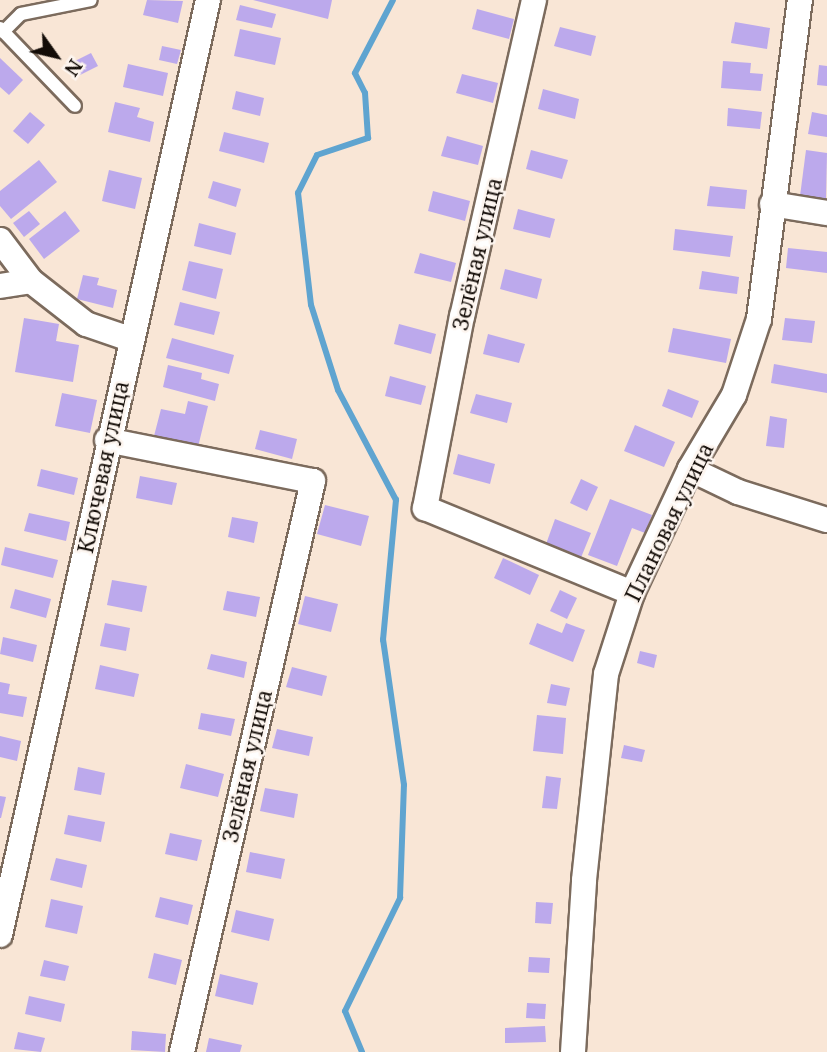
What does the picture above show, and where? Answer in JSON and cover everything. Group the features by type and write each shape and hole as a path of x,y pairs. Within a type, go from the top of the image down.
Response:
{"street":[{"name":"Ключевая улица","path":"0,935 107,440 208,0"},
{"name":"Зелёная улица","path":"534,0 462,316 425,508 632,593"},
{"name":"Плановая улица","path":"573,1052 584,880 606,674 632,593 690,469 734,395 759,319 800,0"},
{"path":"772,204 827,213"},
{"path":"0,240 31,281 86,324 130,339"},
{"path":"0,286 31,281"},
{"name":"Зелёная улица","path":"107,440 313,481 182,1052"},
{"path":"690,469 738,492 827,520"}],"lane":[{"path":"75,106 1,30 21,14 91,0"}],"building":[{"path":"147,0 183,1 178,23 143,15"},
{"path":"253,0 332,0 328,19"},
{"path":"240,5 276,14 272,28 236,20"},
{"path":"477,9 514,19 509,39 472,29"},
{"path":"735,22 770,28 767,49 731,43"},
{"path":"560,27 596,36 591,56 554,46"},
{"path":"240,29 281,38 275,65 234,56"},
{"path":"162,46 181,50 177,64 159,60"},
{"path":"91,53 98,66 74,78 67,65"},
{"path":"0,58 23,80 9,95 0,87"},
{"path":"723,61 751,63 750,73 763,74 761,91 721,88"},
{"path":"128,64 168,73 163,96 123,87"},
{"path":"819,65 827,66 827,86 817,85"},
{"path":"462,74 498,83 493,103 456,93"},
{"path":"543,89 579,99 575,119 538,109"},
{"path":"236,91 264,98 260,116 232,109"},
{"path":"115,102 140,108 137,117 154,122 150,142 108,132"},
{"path":"728,108 762,112 760,129 727,126"},
{"path":"30,112 45,125 28,144 13,131"},
{"path":"812,112 827,115 827,137 808,134"},
{"path":"224,132 269,143 264,163 219,151"},
{"path":"447,136 483,146 478,165 441,156"},
{"path":"531,150 568,160 562,179 526,169"},
{"path":"806,150 827,153 826,199 800,196"},
{"path":"39,160 57,182 11,219 0,206 0,191"},
{"path":"109,170 142,178 135,209 102,201"},
{"path":"213,181 241,189 236,207 208,198"},
{"path":"710,186 747,190 745,209 707,206"},
{"path":"433,191 470,201 465,221 428,211"},
{"path":"518,209 555,219 550,238 513,229"},
{"path":"29,211 40,224 24,237 13,223"},
{"path":"65,211 80,231 44,259 29,239"},
{"path":"199,223 236,233 231,255 194,246"},
{"path":"675,229 733,236 730,257 673,250"},
{"path":"788,248 827,252 827,273 786,268"},
{"path":"420,253 456,263 451,282 414,273"},
{"path":"189,261 223,269 216,299 182,290"},
{"path":"505,269 542,279 537,299 500,289"},
{"path":"702,271 739,277 737,294 699,289"},
{"path":"83,275 99,278 97,285 117,290 113,308 77,299"},
{"path":"180,302 220,312 214,335 174,325"},
{"path":"24,318 59,324 56,341 79,345 73,382 15,372"},
{"path":"785,318 815,321 812,343 782,340"},
{"path":"399,324 436,334 431,354 394,344"},
{"path":"673,328 731,339 726,363 668,352"},
{"path":"488,334 525,344 519,363 483,354"},
{"path":"172,338 234,355 229,374 166,358"},
{"path":"774,364 827,374 827,393 771,383"},
{"path":"168,365 202,373 201,379 219,384 215,401 163,387"},
{"path":"390,376 426,386 421,405 385,396"},
{"path":"668,389 699,401 692,418 662,406"},
{"path":"62,393 97,400 90,433 55,426"},
{"path":"476,394 512,403 507,423 470,413"},
{"path":"188,401 208,406 198,447 154,436 161,409 185,414"},
{"path":"770,416 787,419 784,448 766,446"},
{"path":"635,425 675,442 664,467 624,451"},
{"path":"260,430 297,439 292,459 255,449"},
{"path":"458,454 495,464 490,484 453,474"},
{"path":"41,469 78,478 74,495 37,486"},
{"path":"140,476 177,483 172,505 136,498"},
{"path":"581,479 598,487 587,511 570,503"},
{"path":"610,499 652,515 645,533 632,528 617,566 588,555"},
{"path":"325,505 369,516 361,546 317,534"},
{"path":"29,513 70,522 66,541 24,531"},
{"path":"232,517 258,522 254,543 228,537"},
{"path":"555,519 591,533 580,560 545,547"},
{"path":"5,547 58,560 53,578 1,565"},
{"path":"503,558 539,575 530,595 494,578"},
{"path":"112,580 147,586 142,612 107,605"},
{"path":"15,589 51,599 46,618 10,608"},
{"path":"560,590 577,598 567,619 550,611"},
{"path":"227,591 260,597 256,617 223,610"},
{"path":"305,596 338,604 331,632 298,624"},
{"path":"105,623 130,628 126,651 100,646"},
{"path":"537,623 562,633 566,623 585,630 573,662 529,644"},
{"path":"3,637 37,645 33,662 0,654"},
{"path":"640,651 657,655 654,668 637,663"},
{"path":"211,654 247,662 244,678 207,669"},
{"path":"100,665 139,674 134,697 95,689"},
{"path":"292,667 327,676 322,696 286,687"},
{"path":"0,682 10,684 8,694 27,697 23,717 0,713"},
{"path":"551,684 570,688 566,706 547,703"},
{"path":"201,713 235,719 231,736 198,729"},
{"path":"537,715 566,718 563,754 533,751"},
{"path":"277,729 313,737 309,756 272,748"},
{"path":"0,736 21,741 17,761 0,757"},
{"path":"624,745 645,750 642,762 621,758"},
{"path":"186,764 224,774 218,797 180,788"},
{"path":"78,767 105,773 101,795 74,790"},
{"path":"546,776 561,778 557,809 542,808"},
{"path":"265,788 298,794 294,818 260,811"},
{"path":"0,796 6,797 1,818 0,818"},
{"path":"68,815 105,822 101,842 64,834"},
{"path":"170,833 202,840 197,861 165,854"},
{"path":"250,852 285,859 281,879 246,872"},
{"path":"56,858 87,865 82,888 50,880"},
{"path":"160,897 193,905 188,925 155,917"},
{"path":"51,899 83,906 77,934 45,927"},
{"path":"536,902 553,903 551,924 535,923"},
{"path":"236,910 274,919 269,941 231,932"},
{"path":"154,953 182,960 176,985 148,978"},
{"path":"529,957 550,958 549,973 528,972"},
{"path":"44,960 69,966 65,981 40,976"},
{"path":"220,974 258,983 253,1005 215,996"},
{"path":"29,996 65,1004 61,1022 25,1014"},
{"path":"527,1003 546,1004 545,1019 526,1018"},
{"path":"545,1026 546,1042 505,1043 505,1028"},
{"path":"132,1031 166,1034 165,1052 131,1050"},
{"path":"18,1032 45,1038 41,1052 14,1049"},
{"path":"209,1038 242,1045 240,1052 206,1052"}],"waterway":[{"path":"362,1052 345,1011 400,898 404,785 383,640 396,500 338,390 311,305 298,193 317,155 368,138 365,93 355,73 393,0"}]}
